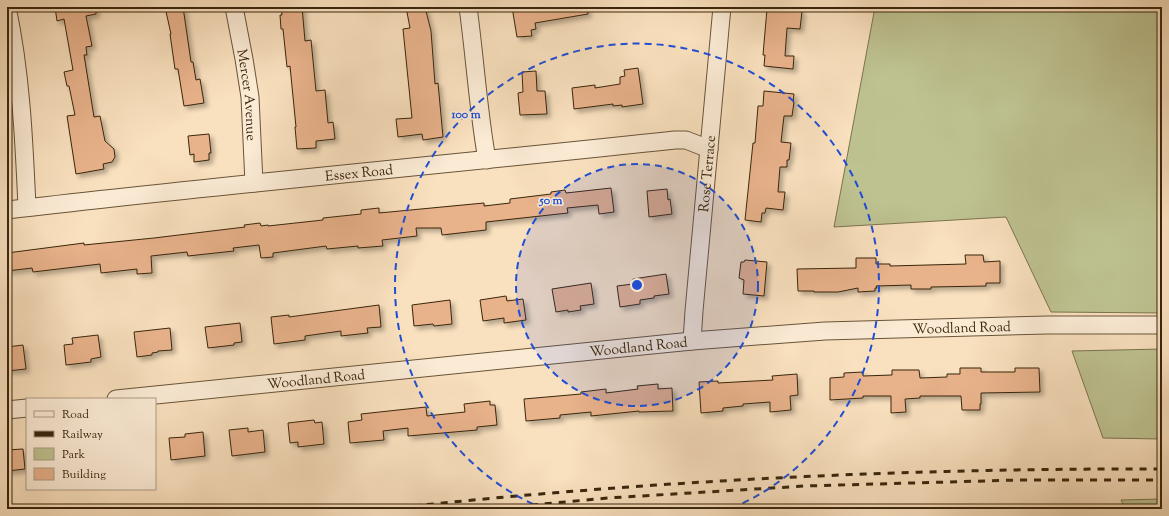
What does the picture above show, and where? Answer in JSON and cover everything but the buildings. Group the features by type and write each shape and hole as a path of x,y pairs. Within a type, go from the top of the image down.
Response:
{"street":[{"path":"7,7 16,59 22,113 28,207"},
{"name":"Mercer Avenue","path":"234,7 250,96 254,183"},
{"path":"468,7 486,160"},
{"name":"Rose Terrace","path":"692,341 722,7"},
{"name":"Essex Road","path":"7,210 167,192 675,140 686,140 709,149"},
{"name":"Woodland Road","path":"126,398 692,341 825,331 1162,325"},
{"path":"7,410 26,408"}],"green space":[{"path":"875,7 1162,7 1162,313 1051,312 1006,217 834,227"},
{"path":"1162,349 1162,439 1103,438 1072,351"},
{"path":"1162,499 1162,509 1125,509 1121,500"}],"railway":[{"path":"385,509 579,491 773,478 968,471 1162,469"},
{"path":"489,509 608,498 805,486 1019,480 1162,480"}]}
